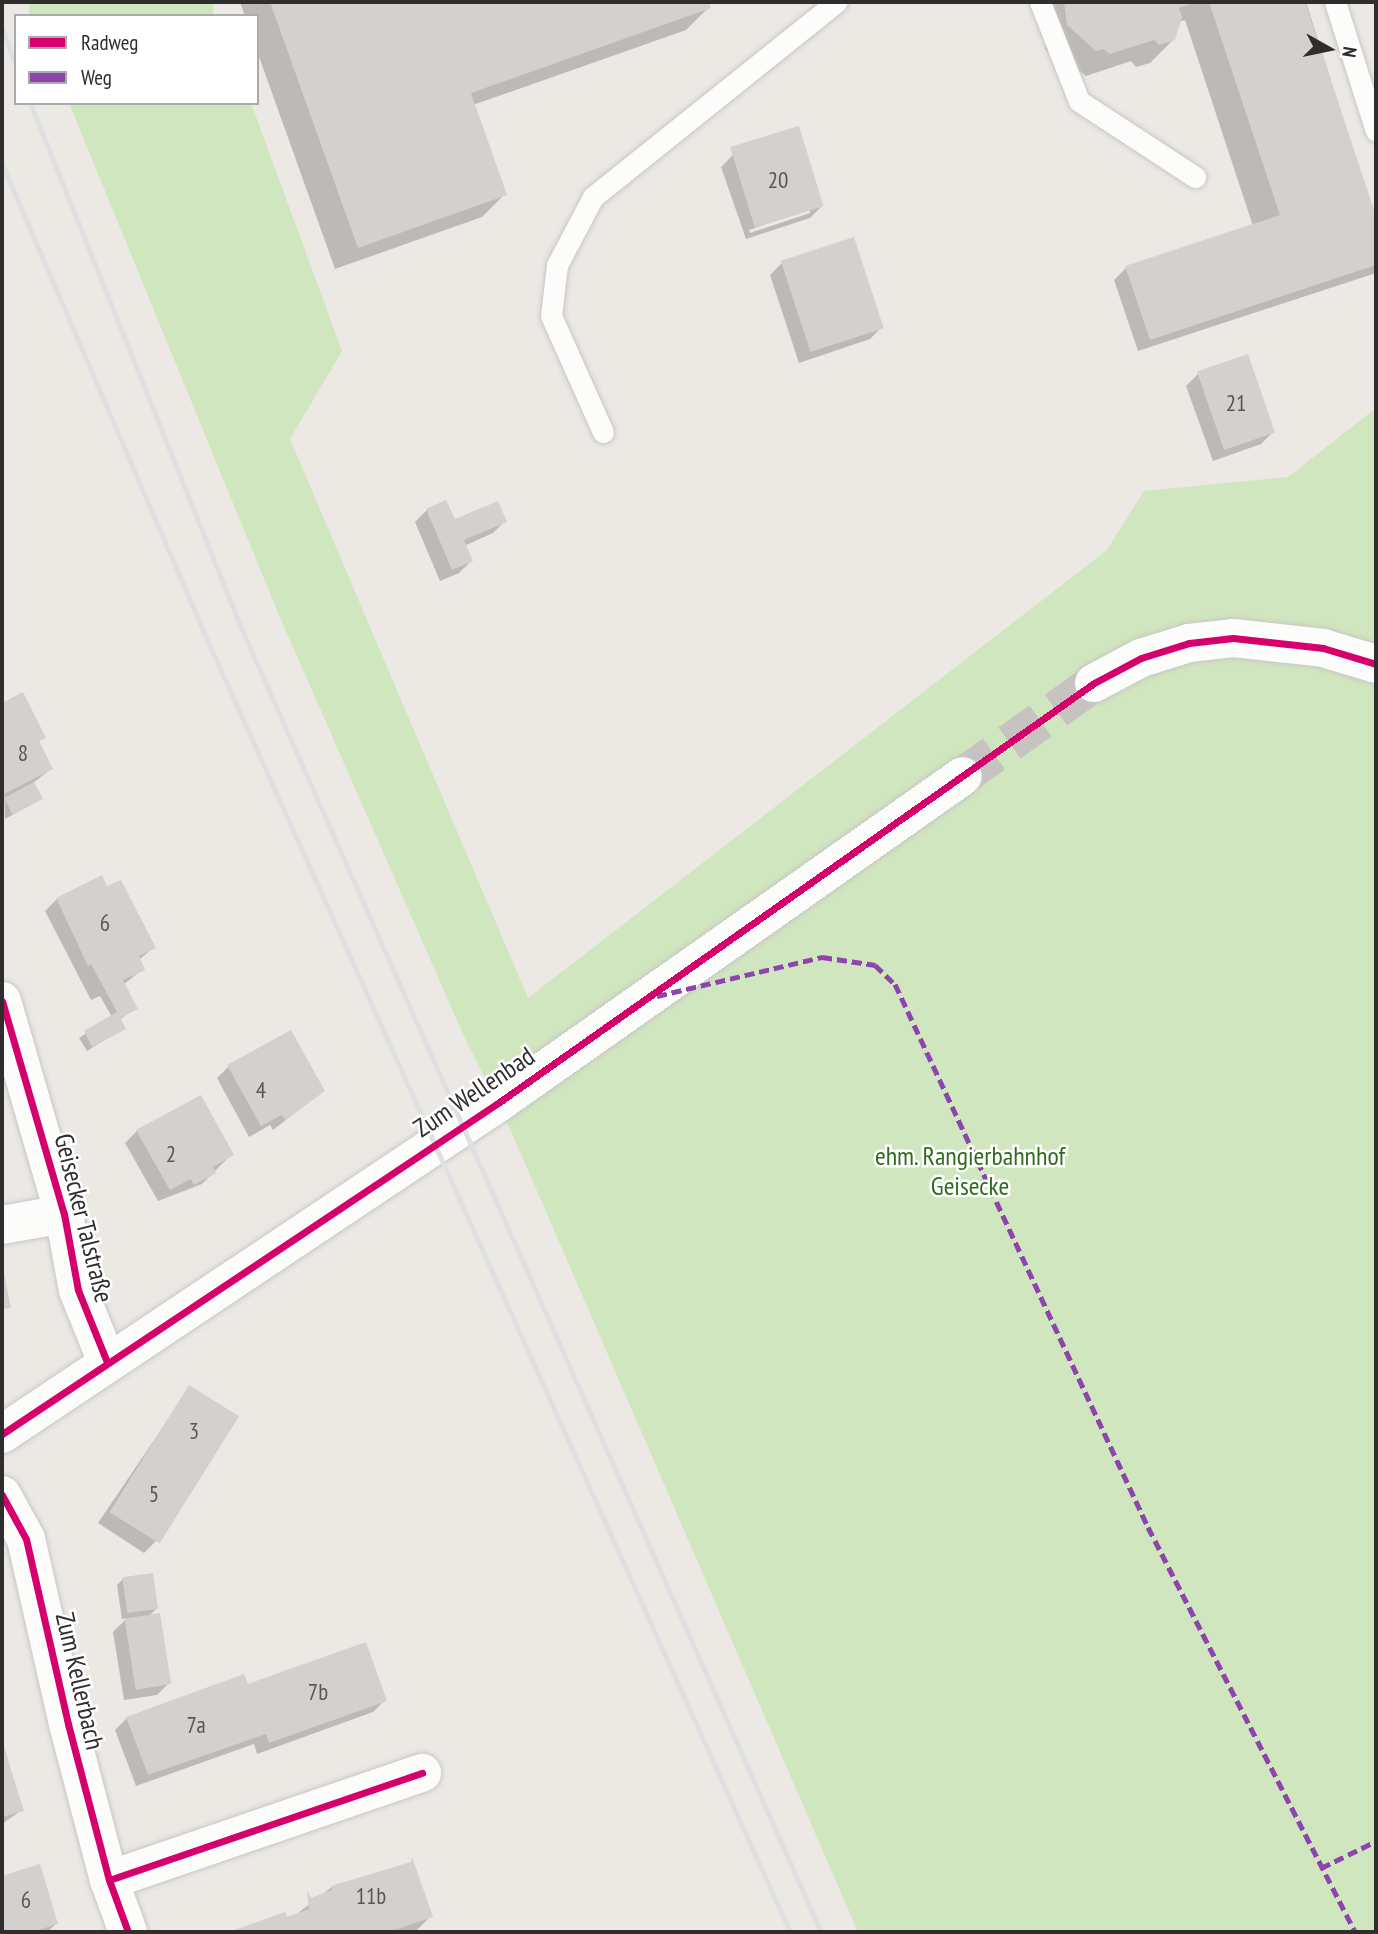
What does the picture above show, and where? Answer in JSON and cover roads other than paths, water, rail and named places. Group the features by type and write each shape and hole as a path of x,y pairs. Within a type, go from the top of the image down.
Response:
{"main road":[{"path":"1094,683 1165,650 1233,638 1323,648 1376,664"},
{"name":"Zum Wellenbad","path":"2,1434 498,1102 964,776"},
{"name":"Geisecker Talstraße","path":"2,1001 64,1214 82,1302 107,1362"},
{"path":"2,1225 64,1214"},
{"name":"Zum Kellerbach","path":"2,1495 26,1539 109,1880 128,1932"},
{"path":"109,1880 422,1773"}],"lane":[{"path":"603,432 551,316 557,265 593,198 836,2"},
{"path":"1040,2 1079,101 1195,177"},
{"path":"1335,2 1376,131"}],"tunnel":[{"path":"963,776 1094,683"}],"railway":[{"path":"2,29 14,61"},
{"path":"31,105 242,630 821,1932"},
{"path":"2,164 208,642 790,1932"}],"park label":[{"name":"ehm. Rangierbahnhof Geisecke","path":"970,1171"}]}
